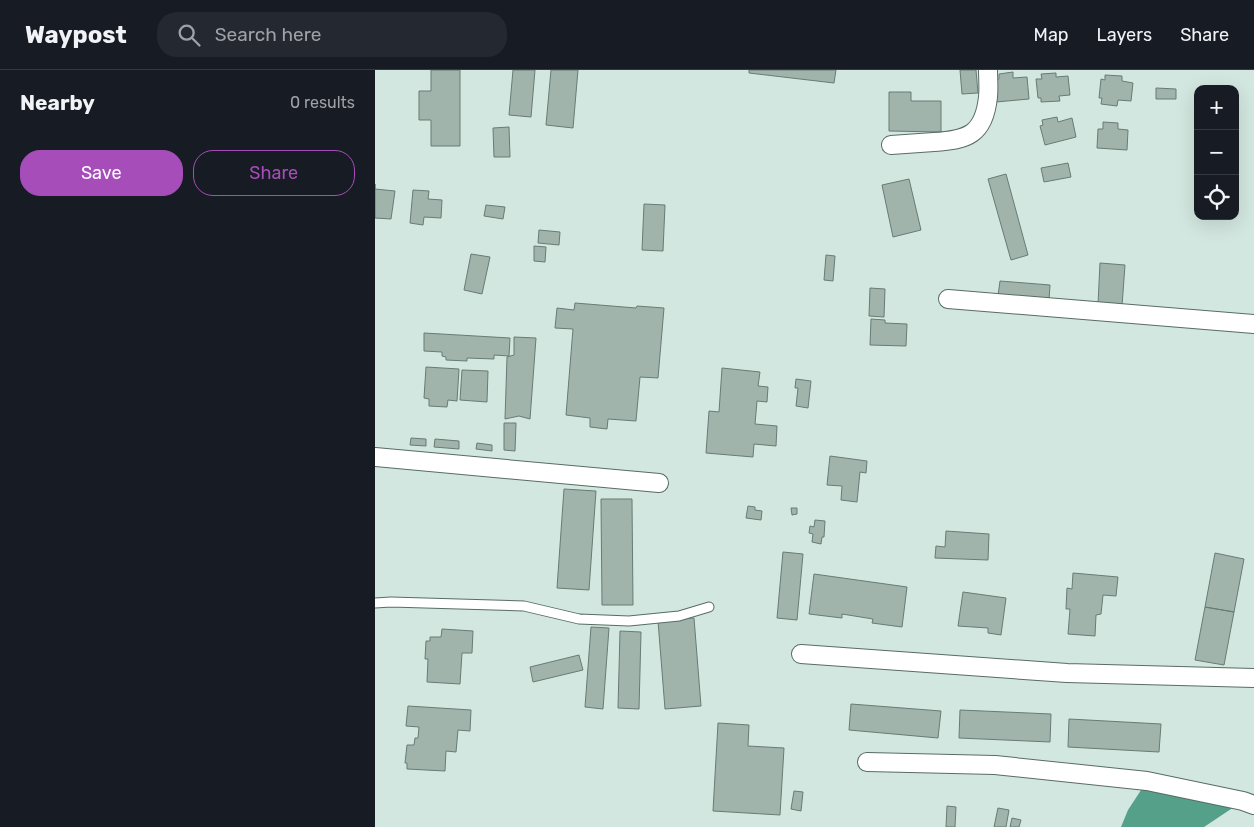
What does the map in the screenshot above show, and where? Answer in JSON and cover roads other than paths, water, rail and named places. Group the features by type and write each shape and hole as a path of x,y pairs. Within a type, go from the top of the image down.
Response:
{"street":[{"path":"891,145 954,141 969,136 978,128 983,117 988,98 988,70"},
{"path":"948,299 1254,324"},
{"path":"375,457 659,483"},
{"path":"801,654 1067,673 1254,678"},
{"path":"867,762 995,765 1147,781 1254,805"}],"lane":[{"path":"375,603 524,606 579,619 629,621 679,616 709,607"}]}
